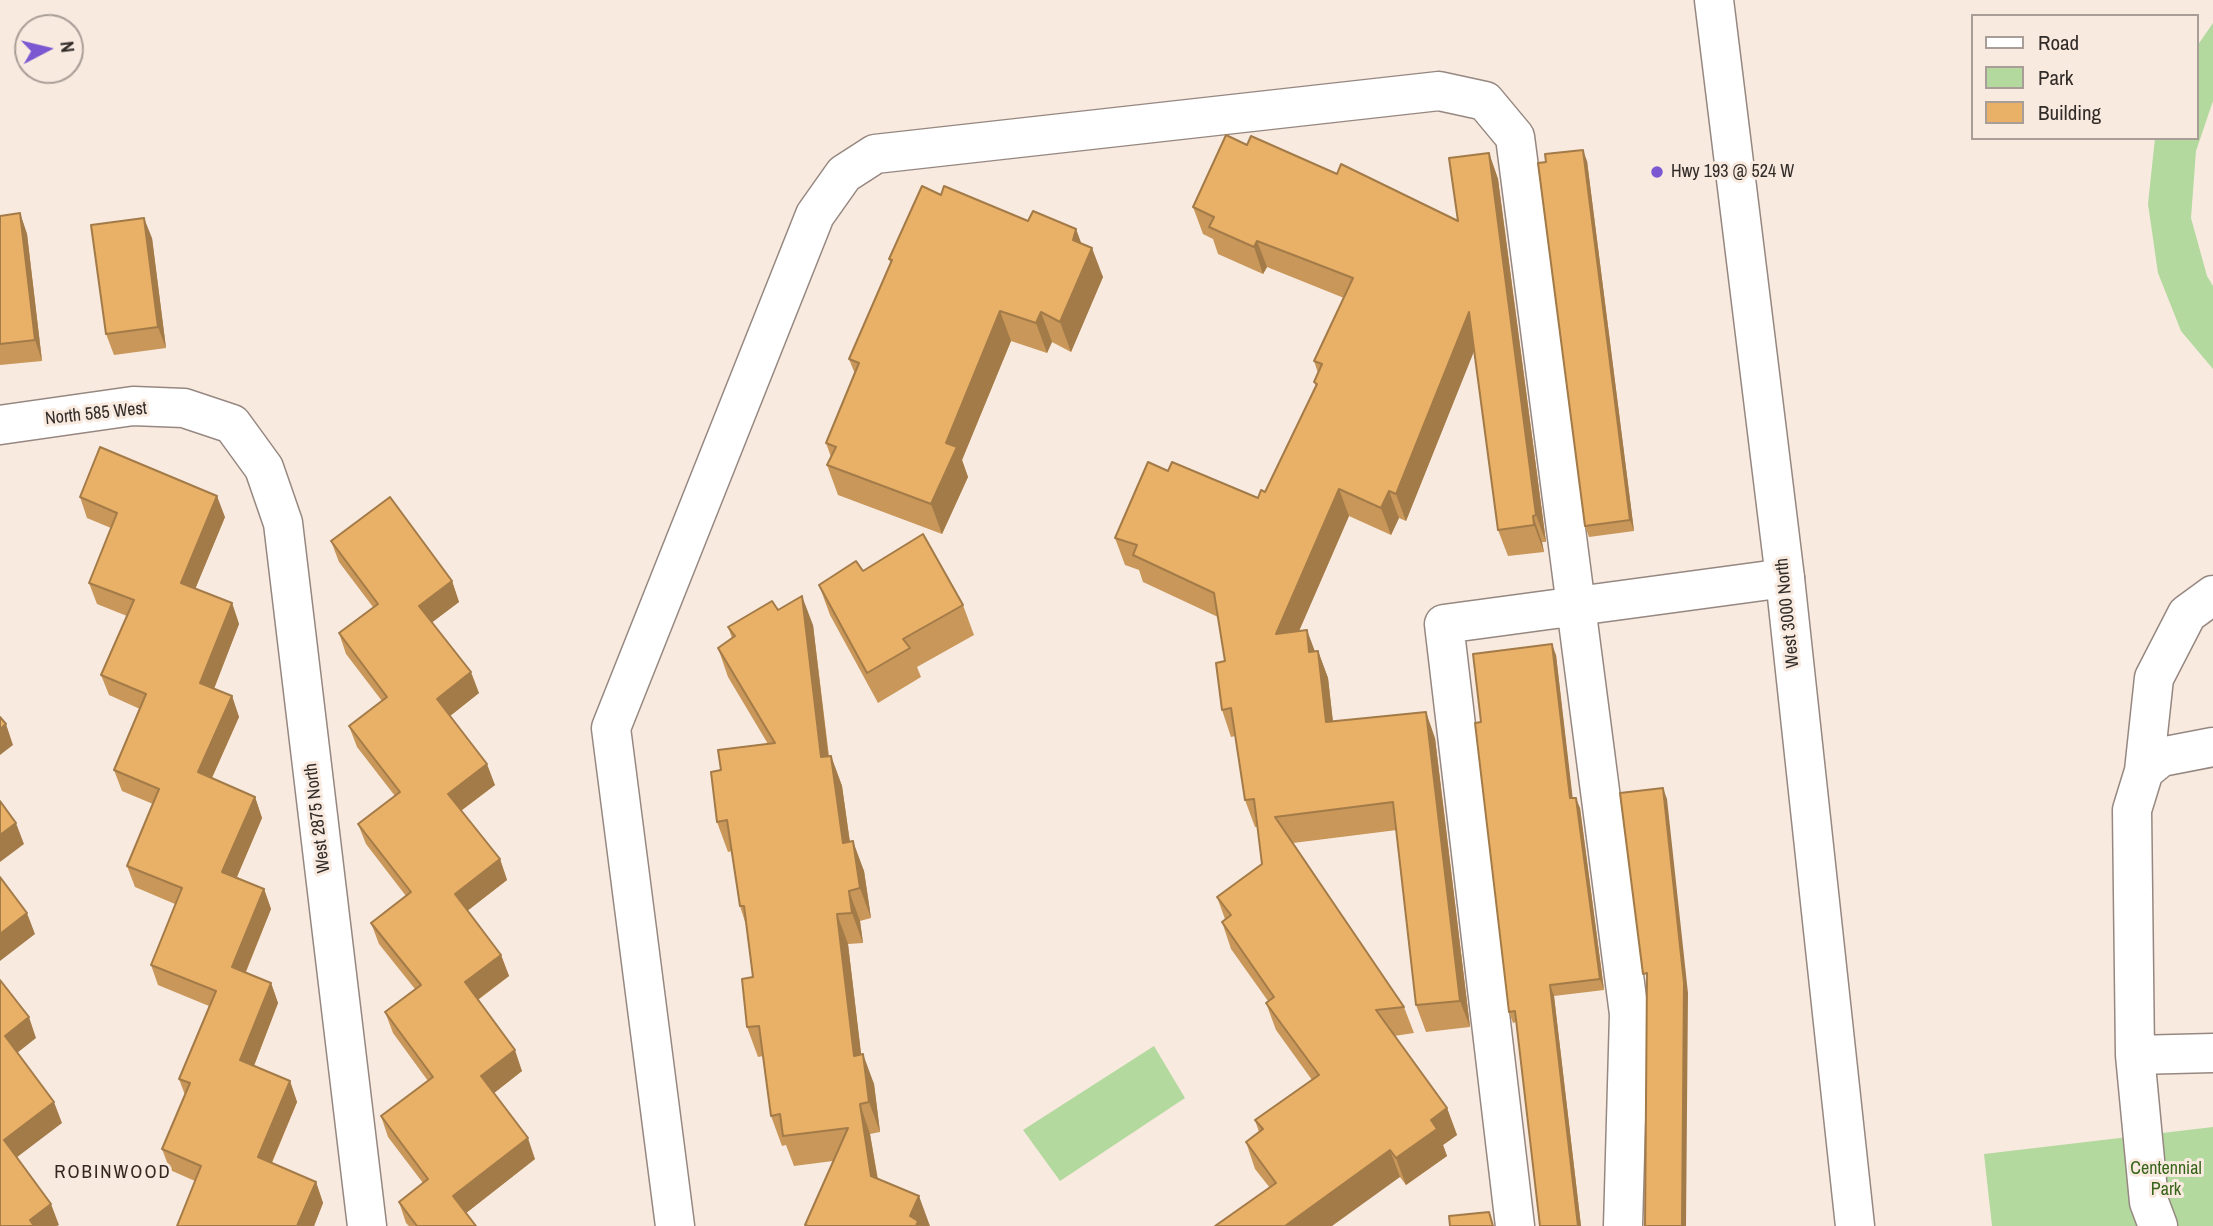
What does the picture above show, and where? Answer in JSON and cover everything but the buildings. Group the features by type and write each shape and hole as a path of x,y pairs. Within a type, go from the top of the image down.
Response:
{"main road":[{"name":"West 3000 North","path":"1714,0 1785,578 1855,1226"},
{"path":"675,1226 611,728 815,215 844,174 876,154 1439,91 1485,101 1516,136 1629,1013 1623,1226"},
{"name":"North 585 West","path":"0,425 133,406 184,408 232,424"},
{"name":"West 2875 North","path":"232,424 264,468 283,523 367,1226"},
{"path":"1515,1226 1444,624 1785,578"},
{"path":"2158,1226 2149,1202 2135,1055 2132,810 2144,771 2154,678 2187,614 2213,595"},
{"path":"2144,771 2161,757 2213,747"},
{"path":"2135,1055 2213,1053"}],"green space":[{"path":"2213,23 2213,101 2196,151 2191,218 2207,276 2213,286 2213,369 2181,331 2158,273 2148,204 2155,140 2199,140 2199,43"},
{"path":"1154,1046 1185,1098 1060,1181 1023,1130"},
{"name":"Centennial Park","path":"2213,1127 2213,1226 1992,1226 1984,1154"}],"place":[{"name":"Hwy 193 @ 524 W","path":"1657,172"}],"district":[{"name":"ROBINWOOD","path":"113,1173"}]}
